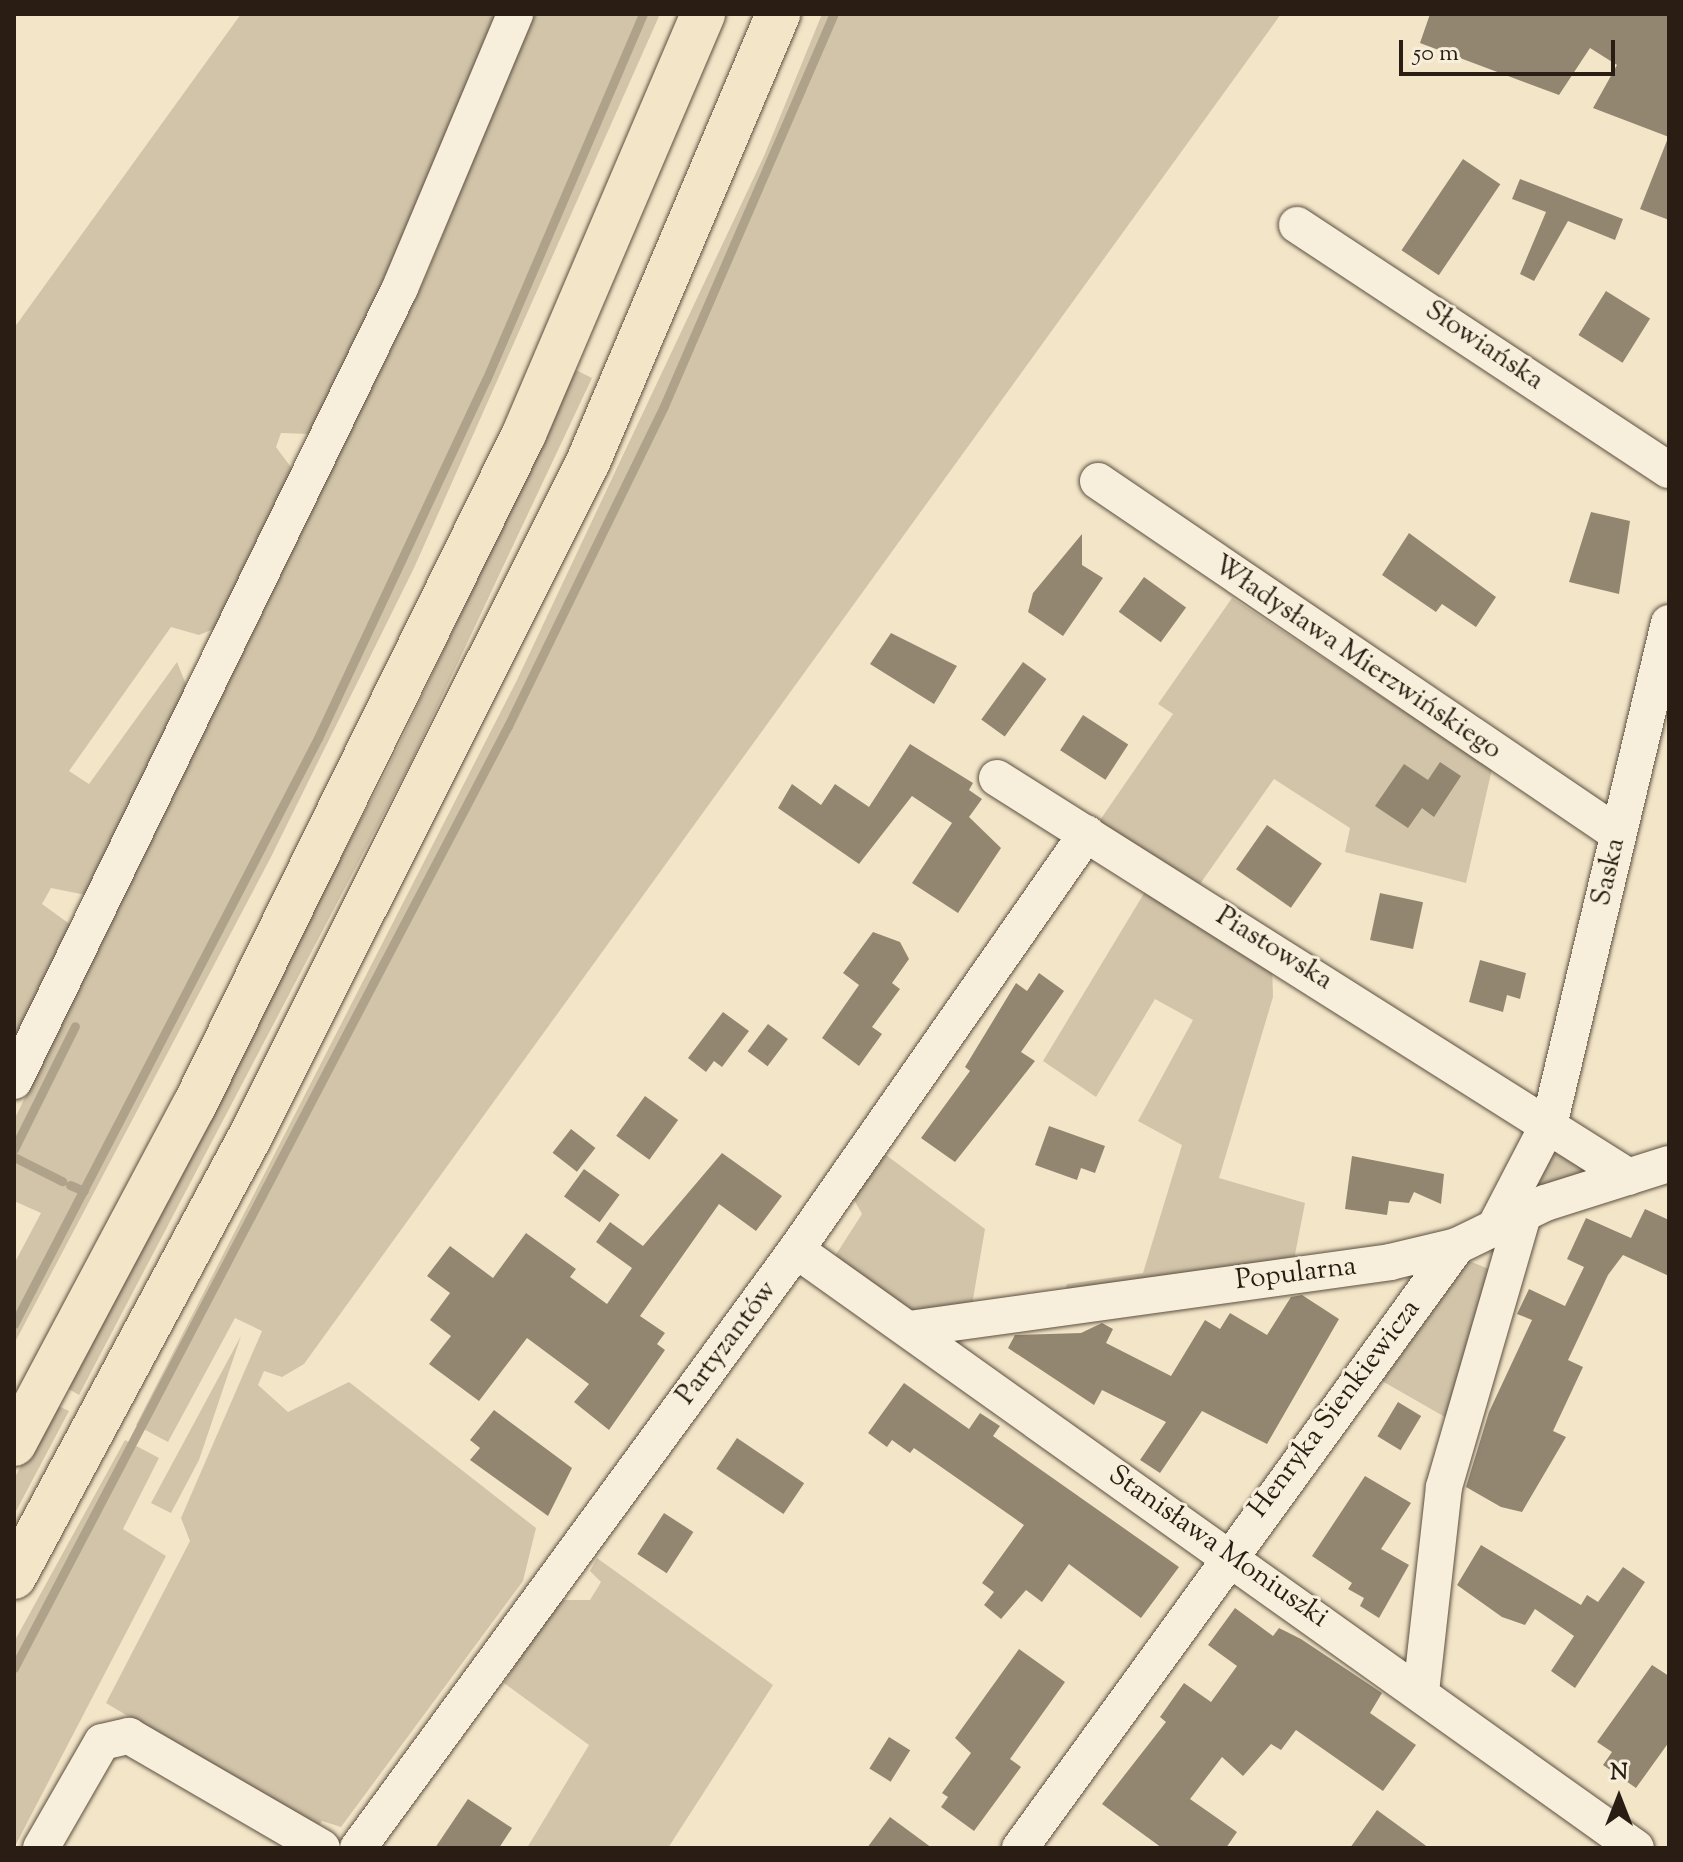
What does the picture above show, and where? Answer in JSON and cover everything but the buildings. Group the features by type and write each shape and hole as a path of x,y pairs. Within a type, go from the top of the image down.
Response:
{"highway":[{"path":"14,1444 194,1106 524,434 703,14"},
{"path":"14,1577 249,1139 588,462 778,14"}],"street":[{"path":"14,1081 400,288 515,14"},
{"name":"Słowiańska","path":"1297,225 1669,470"},
{"name":"Władysława Mierzwińskiego","path":"1098,481 1618,834"},
{"name":"Saska","path":"1511,1216 1550,1121 1669,623"},
{"name":"Piastowska","path":"997,778 1550,1121 1629,1177"},
{"name":"Partyzantów","path":"358,1848 796,1250 1087,833"},
{"name":"Popularna","path":"909,1329 1390,1262 1457,1246 1511,1216 1669,1164"},
{"path":"1421,1692 1444,1487 1511,1216"},
{"name":"Henryka Sienkiewicza","path":"1020,1848 1229,1553 1457,1246"},
{"name":"Stanisława Moniuszki","path":"796,1250 1229,1553 1636,1848"},
{"path":"41,1848 92,1755 112,1737 143,1740 322,1848"}],"shaded area":[{"path":"241,14 496,14 386,277 311,434 281,433 276,447 293,470 216,628 199,635 171,627 69,771 89,784 177,662 187,687 86,895 51,888 42,904 71,925 14,1043 14,328"},
{"path":"533,14 660,14 414,568 271,857 14,1344 14,1264 41,1213 14,1201 14,1120 426,276"},
{"path":"822,14 1281,14 304,1364 282,1377 264,1371 258,1385 288,1412 349,1382 536,1528 523,1581 341,1827 322,1821 316,1829 106,1703 190,1541 181,1518 262,1331 235,1318 168,1442 136,1425 517,680 764,156"},
{"path":"576,370 592,378 411,762 79,1395 64,1386 389,766"},
{"path":"1232,598 1492,769 1466,883 1345,852 1350,828 1274,779 1200,884 1098,823 1173,714 1158,704"},
{"path":"1149,885 1272,963 1273,997 1219,1178 1305,1203 1293,1265 1065,1291 1067,1284 1143,1273 1182,1145 1138,1121 1193,1020 1155,999 1096,1097 1043,1061"},
{"path":"878,1149 985,1229 972,1305 912,1313 835,1256 862,1214 849,1191"},
{"path":"1553,1154 1560,1155 1597,1178 1542,1191 1537,1177"},
{"path":"1469,1261 1494,1271 1452,1421 1382,1381"},
{"path":"241,1336 199,1460 171,1513 151,1503"},
{"path":"54,1404 69,1411 14,1515 14,1479"},
{"path":"125,1440 159,1458 123,1529 166,1556 14,1848 14,1642"},
{"path":"597,1558 773,1685 668,1848 527,1848 589,1745 504,1683 557,1600 590,1600 601,1582 590,1571"}],"waterway":[{"path":"14,1324 318,738 486,380 643,14"},
{"path":"14,1668 508,726 664,406 834,14"},
{"path":"14,1149 75,1026"},
{"path":"14,1157 62,1181"},
{"path":"70,1185 84,1191"}]}
